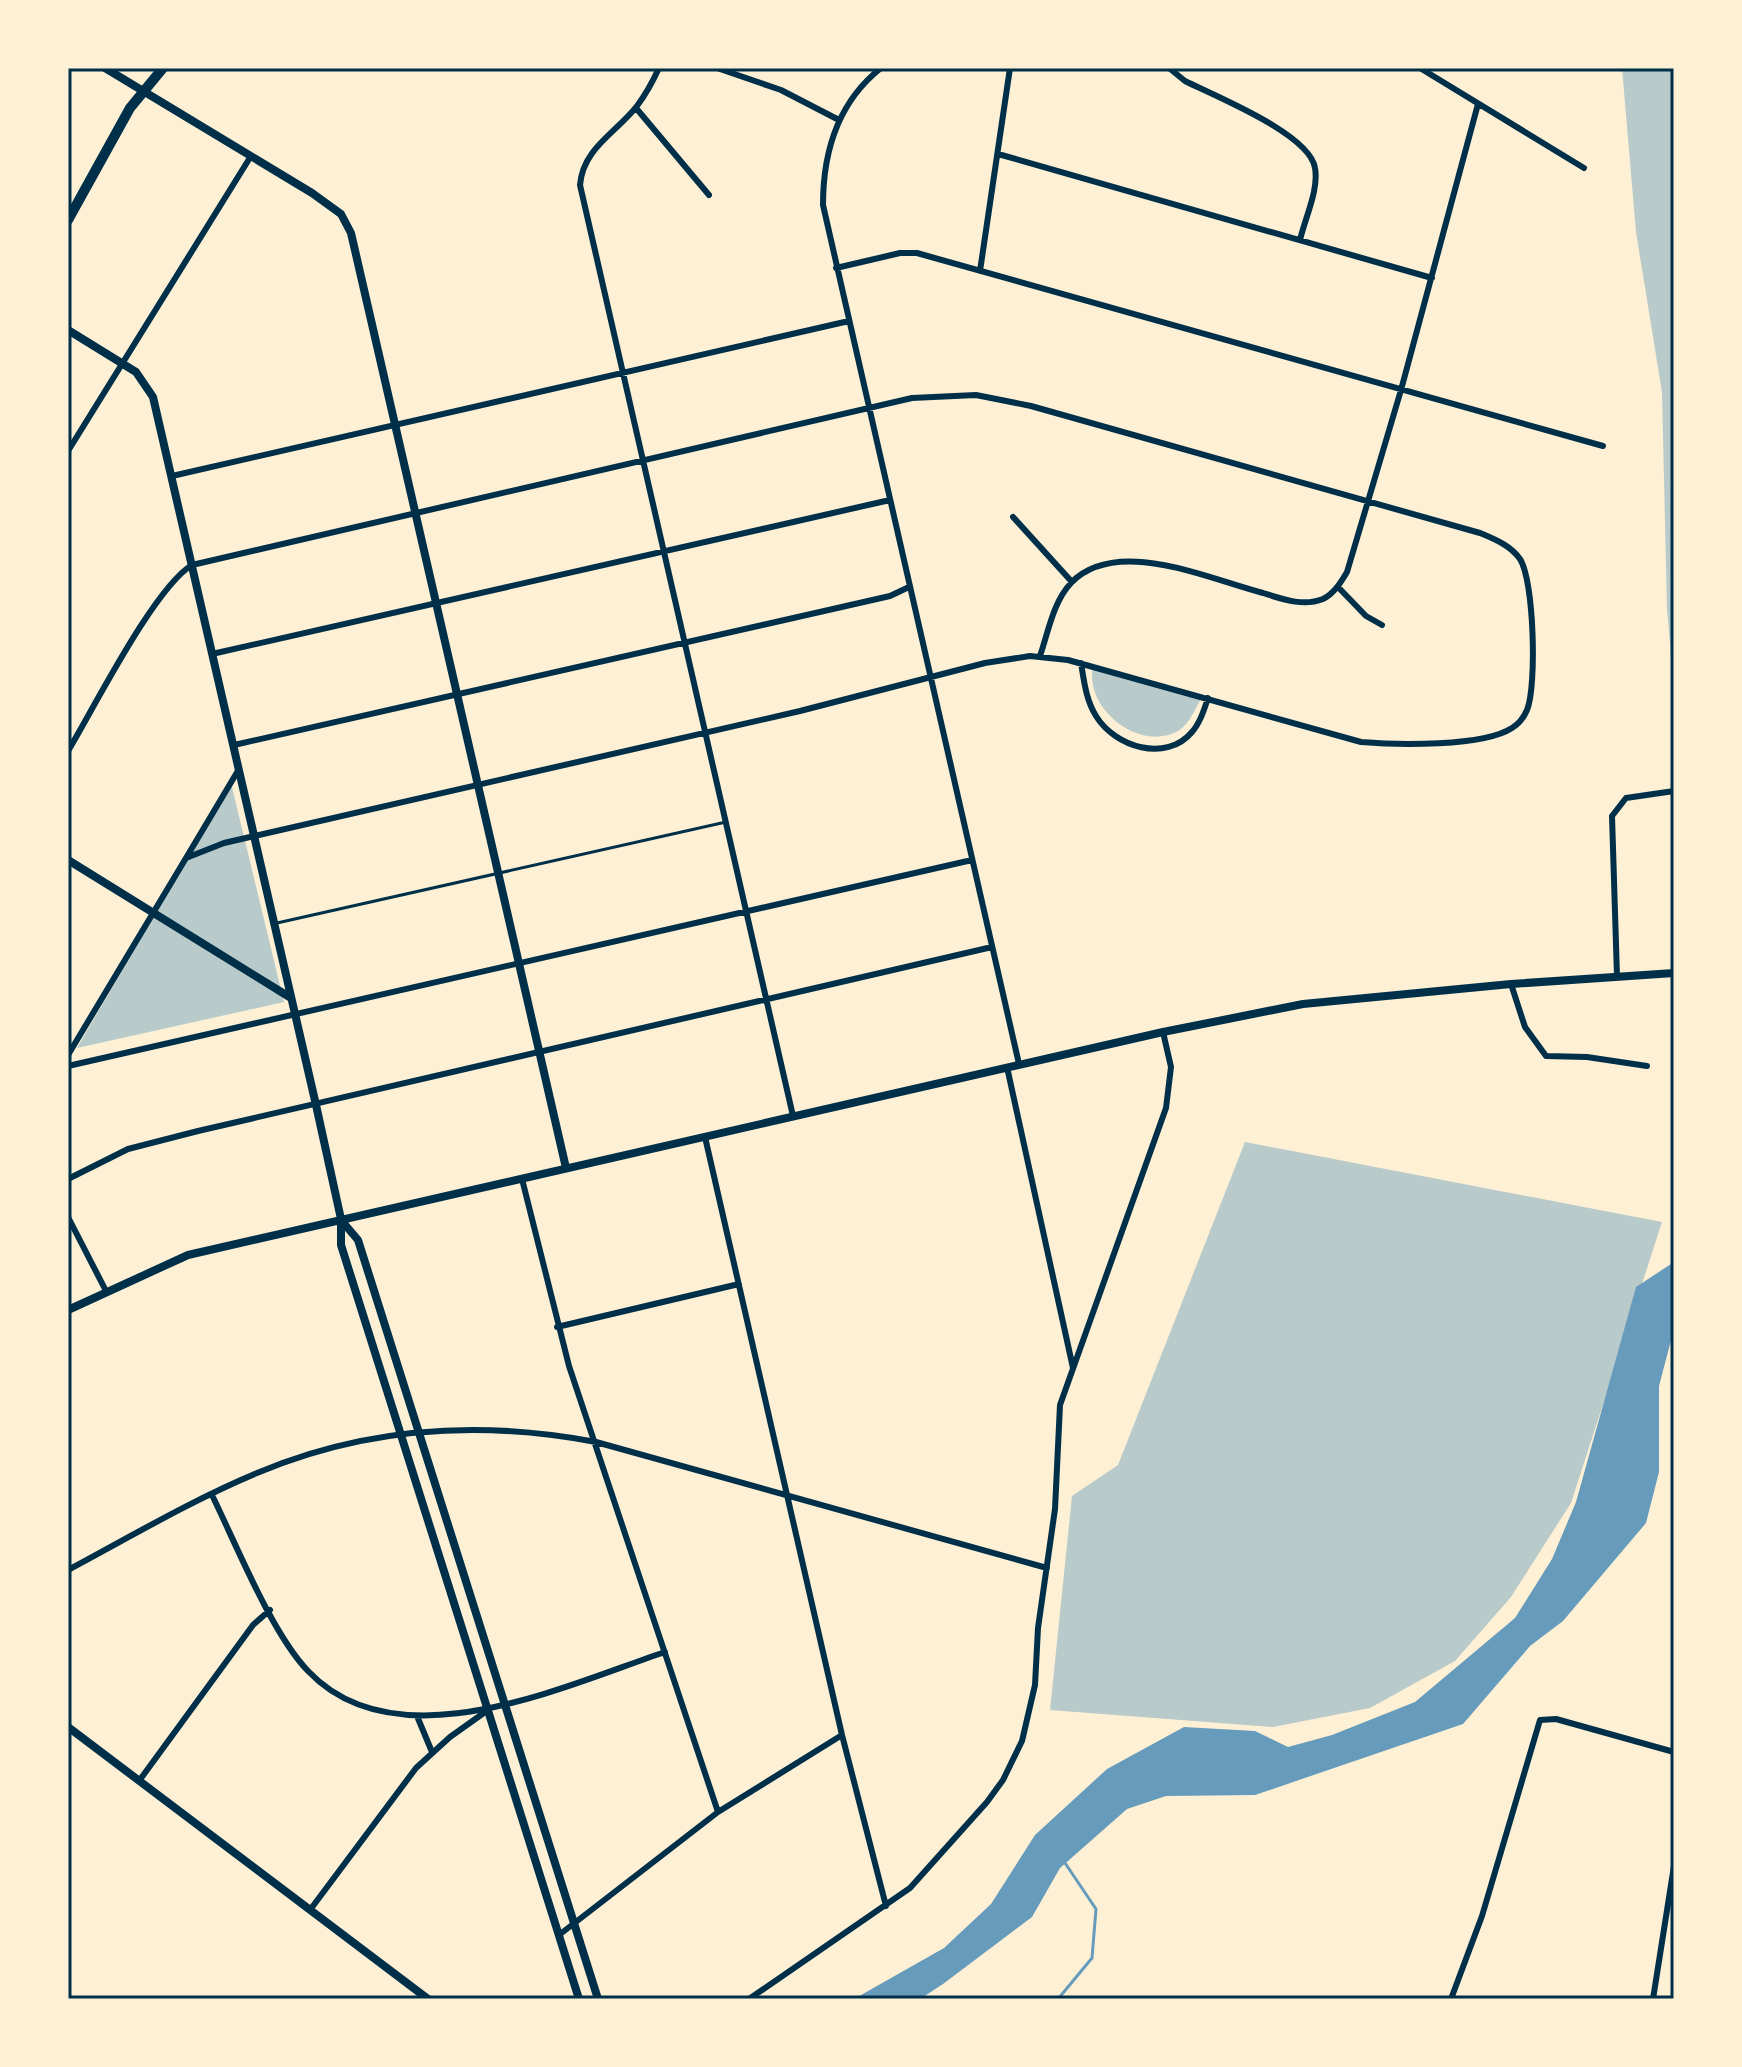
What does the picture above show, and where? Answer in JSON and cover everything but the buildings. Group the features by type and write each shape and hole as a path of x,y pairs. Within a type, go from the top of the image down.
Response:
{"main road":[{"path":"68,220 130,108 146,93 163,68"}],"street":[{"path":"105,68 323,200 346,221 418,513 566,1168"},
{"path":"659,68 636,108 593,151 581,170 580,185 793,1116"},
{"path":"717,68 781,90 839,120"},
{"path":"881,68 860,89 839,120 827,151 823,205 1019,1064"},
{"path":"980,271 1010,68"},
{"path":"1169,68 1185,81 1293,137 1311,157 1315,168 1314,184 1300,240"},
{"path":"1420,68 1584,168"},
{"path":"1040,656 1058,603 1072,582 1084,572 1123,560 1142,561 1295,602 1327,597 1338,587 1347,572 1401,390 1478,104"},
{"path":"636,108 709,195"},
{"path":"998,154 1432,278"},
{"path":"68,451 251,156"},
{"path":"836,268 900,253 917,253 1603,446"},
{"path":"172,476 849,321"},
{"path":"68,330 124,364 146,383 153,397 316,1105 341,1219 341,1245 579,1999"},
{"path":"68,751 150,615 177,575 192,565 912,398 976,395 1031,406 1480,533 1503,543 1521,560 1528,591 1532,688 1526,713 1512,728 1497,735 1390,744 1342,737 1081,663 1040,656 985,663 705,732 252,835 186,858"},
{"path":"212,654 890,500"},
{"path":"1013,517 1072,582"},
{"path":"234,745 890,596 909,587"},
{"path":"1338,587 1366,616 1382,625"},
{"path":"1081,663 1094,712 1112,734 1127,743 1166,749 1180,743 1192,732 1208,698"},
{"path":"68,1055 239,769"},
{"path":"1617,976 1612,816 1626,798 1674,791"},
{"path":"68,860 292,998"},
{"path":"68,1066 972,860"},
{"path":"68,1179 128,1149 992,947"},
{"path":"68,1310 188,1255 1289,1005 1511,984 1674,973"},
{"path":"1511,984 1525,1027 1546,1056 1587,1057 1647,1066"},
{"path":"749,1999 886,1906 925,1873 987,1802 1003,1780 1022,1741 1035,1685 1055,1509 1056,1433 1060,1405 1166,1108 1171,1067 1163,1032"},
{"path":"1007,1067 1073,1368"},
{"path":"705,1137 842,1735 886,1906"},
{"path":"522,1179 557,1327 718,1812"},
{"path":"68,1217 106,1291"},
{"path":"341,1219 358,1240 598,1999"},
{"path":"557,1327 739,1284"},
{"path":"68,1570 256,1473 310,1453 418,1430 507,1430 596,1442 1047,1568"},
{"path":"212,1495 290,1647 324,1685 370,1708 417,1716 488,1710 665,1652"},
{"path":"139,1781 253,1625 270,1610"},
{"path":"310,1910 397,1790 432,1752 488,1710"},
{"path":"417,1716 432,1752"},
{"path":"1451,1999 1482,1916 1540,1720 1556,1719 1674,1752"},
{"path":"68,1727 428,1999"},
{"path":"559,1935 718,1812 842,1735"},
{"path":"1653,1999 1674,1866"}],"lane":[{"path":"272,924 726,822"}],"shaded area":[{"path":"1622,68 1674,68 1674,690 1667,609 1662,392 1636,232"},
{"path":"1093,666 1202,697 1181,729 1161,736 1145,736 1116,722 1105,710 1092,682"},
{"path":"231,783 284,1002 77,1048"},
{"path":"1245,1142 1662,1222 1571,1503 1511,1597 1455,1661 1370,1708 1273,1727 1050,1710 1072,1496 1118,1465"}],"water":[{"path":"1674,1262 1674,1329 1659,1386 1659,1472 1646,1523 1563,1621 1530,1646 1463,1724 1255,1795 1166,1796 1127,1809 1060,1868 1032,1917 943,1984 920,1999 854,1999 944,1948 991,1904 1035,1835 1107,1769 1184,1727 1255,1731 1288,1747 1332,1735 1415,1702 1515,1618 1552,1559 1576,1502 1636,1287"}],"waterway":[{"path":"1058,1999 1092,1958 1096,1909 1063,1860"}]}
